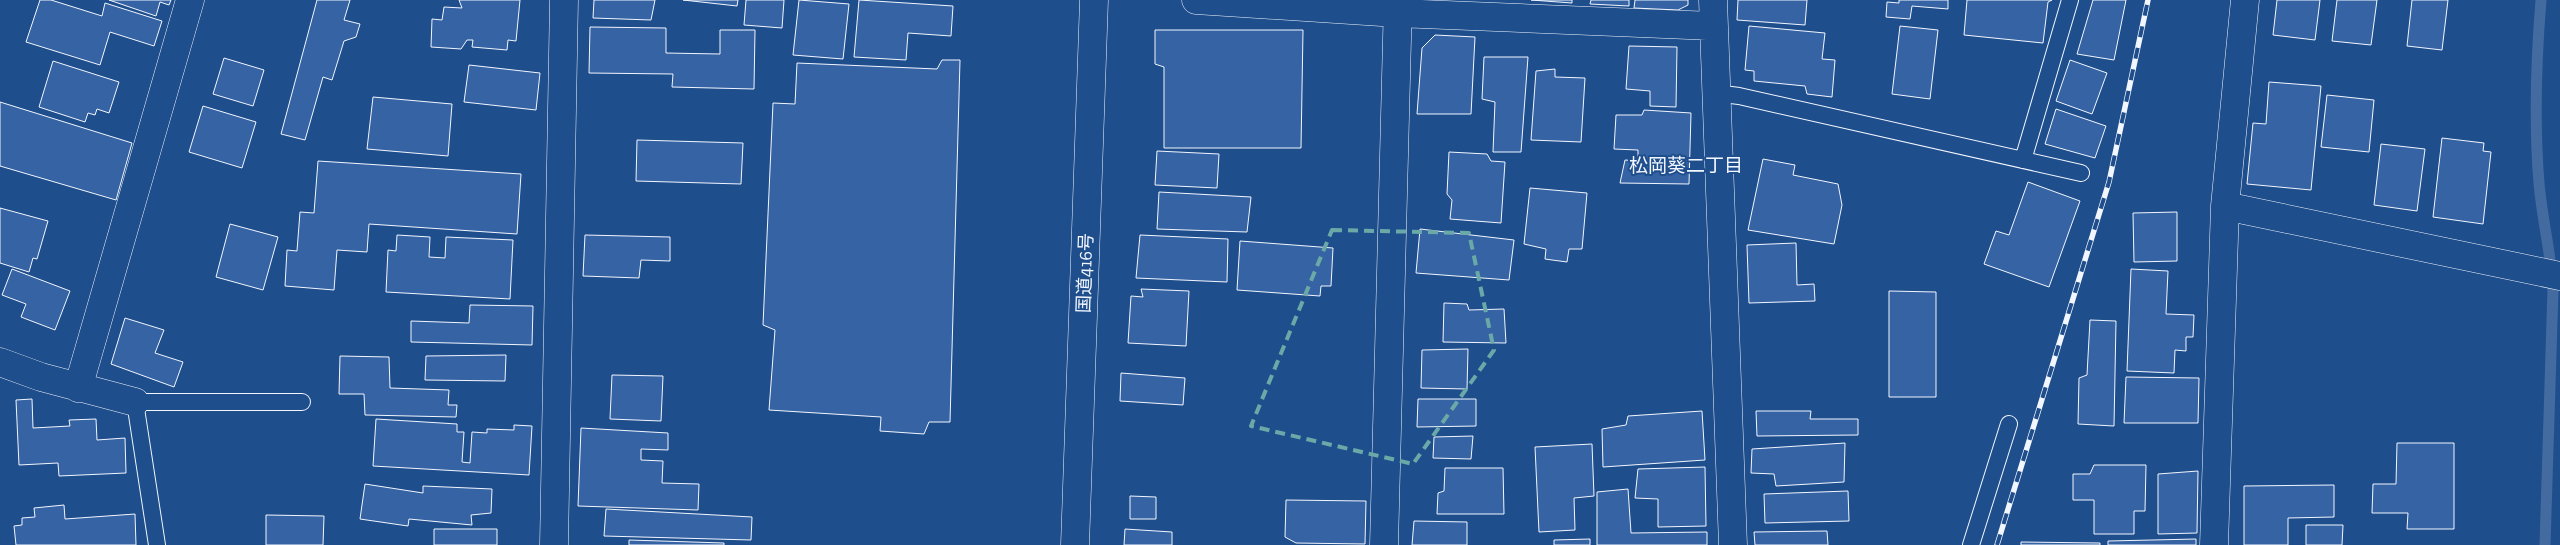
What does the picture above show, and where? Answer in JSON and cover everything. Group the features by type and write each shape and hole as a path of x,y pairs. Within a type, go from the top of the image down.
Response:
{"main road":[{"path":"78,388 190,0"},
{"path":"554,545 564,0"},
{"name":"国道416号","path":"1075,545 1094,0"},
{"path":"1196,0 1713,13 1733,545"},
{"path":"2214,545 2225,206 2245,0"},
{"path":"1384,545 1398,6"},
{"path":"2225,206 2560,276"},
{"path":"0,362 78,388 135,402"}],"lane":[{"path":"2023,160 2070,0"},
{"path":"1715,93 1739,96 2081,173"},
{"path":"157,545 135,402 302,402"},
{"path":"1971,545 2008,424"}],"highlighted area":[{"path":"1332,230 1469,233 1494,350 1413,464 1251,426"}],"building":[{"path":"40,0 51,0 102,16 105,3 162,21 154,46 110,32 100,65 26,42"},
{"path":"109,0 171,0 169,5 160,2 156,16"},
{"path":"317,0 350,0 344,20 360,24 356,37 344,41 332,80 323,77 305,140 281,134"},
{"path":"459,0 520,0 516,41 508,40 507,50 472,47 473,40 467,40 461,49 431,47 432,19 442,20 444,7 462,8"},
{"path":"594,0 655,0 651,20 593,18"},
{"path":"683,0 738,0 737,6"},
{"path":"746,0 784,0 782,28 744,25"},
{"path":"799,0 849,4 843,59 793,55"},
{"path":"859,0 953,6 951,36 908,33 906,60 854,57"},
{"path":"1531,0 1572,0 1572,3"},
{"path":"1591,0 1629,0 1629,6 1590,4"},
{"path":"1635,0 1688,0 1688,5 1678,10 1634,8"},
{"path":"1738,0 1807,0 1805,25 1737,20"},
{"path":"1899,0 1948,0 1948,9 1912,6 1910,19 1886,17 1887,2 1899,3"},
{"path":"1967,0 2052,0 2048,2 2043,43 1964,35"},
{"path":"2093,0 2126,0 2114,60 2077,54"},
{"path":"2277,0 2320,0 2315,40 2273,35"},
{"path":"2337,0 2377,0 2371,45 2332,41"},
{"path":"2412,0 2448,0 2442,50 2407,46"},
{"path":"1749,26 1825,33 1822,59 1835,60 1832,97 1807,94 1805,86 1754,81 1754,71 1745,70"},
{"path":"1900,26 1938,30 1930,99 1892,94"},
{"path":"590,27 666,28 666,53 720,54 720,30 755,30 754,89 672,87 673,74 589,73"},
{"path":"1155,30 1303,30 1301,148 1164,148 1164,67 1155,64"},
{"path":"1435,35 1475,37 1471,114 1417,114 1422,48"},
{"path":"1629,46 1677,47 1676,107 1650,106 1650,91 1626,89"},
{"path":"1484,57 1528,57 1521,152 1493,152 1495,102 1482,99"},
{"path":"224,58 264,70 253,106 213,94"},
{"path":"942,60 960,60 950,422 929,422 924,434 880,431 881,417 769,410 775,330 763,325 773,103 795,104 797,63 937,69"},
{"path":"2070,60 2107,73 2092,114 2056,101"},
{"path":"53,61 119,82 109,113 97,109 95,115 88,113 85,122 39,107"},
{"path":"469,65 540,73 536,110 464,102"},
{"path":"1555,69 1555,77 1585,78 1581,142 1531,140 1536,71"},
{"path":"2269,82 2321,86 2311,190 2247,184 2253,123 2266,124"},
{"path":"2327,95 2374,100 2369,152 2321,147"},
{"path":"373,97 452,104 448,156 367,149"},
{"path":"0,102 132,143 116,200 0,166"},
{"path":"203,106 256,122 242,168 189,152"},
{"path":"2056,109 2106,126 2095,158 2045,144"},
{"path":"1644,110 1691,113 1689,184 1620,183 1625,160 1638,161 1638,150 1614,149 1616,115 1642,115"},
{"path":"2442,138 2484,143 2483,151 2491,152 2483,224 2433,217"},
{"path":"637,140 743,143 741,184 636,181"},
{"path":"2381,144 2425,149 2417,211 2374,205"},
{"path":"1157,151 1219,154 1217,188 1155,185"},
{"path":"1449,152 1487,154 1491,161 1505,162 1501,223 1450,219 1452,200 1447,194"},
{"path":"1763,159 1795,165 1793,175 1838,184 1842,205 1834,244 1748,230"},
{"path":"318,161 521,174 517,234 369,224 367,252 337,250 334,290 285,286 287,250 297,251 300,212 314,213"},
{"path":"2028,182 2080,201 2049,287 1984,264 1996,231 2009,235"},
{"path":"1530,188 1587,193 1582,249 1569,249 1567,262 1545,259 1546,249 1524,244"},
{"path":"1159,192 1251,197 1247,232 1157,229"},
{"path":"0,208 48,221 37,259 33,258 29,272 0,263"},
{"path":"2177,212 2177,261 2134,262 2133,213"},
{"path":"230,224 278,237 263,290 216,277"},
{"path":"1420,229 1514,240 1509,280 1416,273"},
{"path":"397,235 430,237 429,257 445,258 446,237 513,240 510,299 386,292 388,250 396,251"},
{"path":"585,235 670,237 670,261 641,260 639,278 583,276"},
{"path":"1140,235 1228,239 1227,282 1136,278"},
{"path":"1240,241 1333,248 1331,286 1321,286 1320,296 1237,290"},
{"path":"1796,243 1797,285 1814,284 1815,301 1749,303 1747,245"},
{"path":"12,269 70,291 55,330 21,317 26,304 2,295"},
{"path":"2131,269 2168,271 2166,314 2194,315 2193,337 2186,337 2186,351 2175,350 2174,373 2127,371"},
{"path":"1141,289 1189,291 1186,346 1128,343 1131,296 1143,297"},
{"path":"1889,291 1936,292 1936,397 1889,397"},
{"path":"1444,303 1467,304 1469,310 1504,309 1506,343 1443,342"},
{"path":"470,305 533,306 532,345 411,342 411,321 469,323"},
{"path":"125,318 164,330 155,353 183,362 174,387 111,364"},
{"path":"2090,320 2116,321 2114,426 2078,424 2079,378 2087,375"},
{"path":"1468,349 1467,389 1421,388 1422,350"},
{"path":"506,355 505,381 425,380 426,356"},
{"path":"340,356 389,357 390,388 449,390 448,405 457,405 456,417 365,415 364,394 339,394"},
{"path":"1121,373 1185,378 1183,405 1120,401"},
{"path":"612,375 663,376 661,421 610,419"},
{"path":"2126,377 2199,378 2198,423 2124,423"},
{"path":"32,399 33,428 70,426 69,420 96,419 97,440 125,438 126,473 59,476 58,463 19,465 16,400"},
{"path":"1418,399 1476,399 1476,426 1417,427"},
{"path":"1702,411 1705,460 1603,467 1602,429 1626,425 1628,416"},
{"path":"1756,411 1811,411 1810,419 1858,419 1858,435 1757,436"},
{"path":"376,419 457,424 457,432 464,432 462,462 470,463 472,432 487,433 487,429 514,430 514,425 532,426 529,475 373,466"},
{"path":"581,428 668,433 668,450 641,449 641,460 663,461 662,483 699,484 698,510 578,506"},
{"path":"1473,436 1471,459 1433,458 1434,437"},
{"path":"1845,443 1844,482 1776,486 1774,474 1751,473 1752,449"},
{"path":"2397,443 2454,443 2454,529 2407,529 2408,513 2372,513 2373,484 2396,484"},
{"path":"1592,444 1594,496 1574,498 1575,530 1539,532 1535,447"},
{"path":"2094,465 2146,465 2145,511 2134,511 2134,534 2094,534 2094,500 2073,500 2073,474 2090,474"},
{"path":"1705,467 1706,526 1658,527 1658,499 1635,498 1638,469"},
{"path":"1445,468 1503,468 1504,514 1437,514 1438,493 1444,491"},
{"path":"2198,471 2197,533 2158,534 2158,474"},
{"path":"365,484 423,493 423,486 492,489 491,513 471,515 472,525 409,519 408,526 360,519"},
{"path":"2334,485 2334,517 2288,518 2288,545 2244,545 2244,486"},
{"path":"1628,489 1631,533 1707,532 1707,545 1597,545 1597,492"},
{"path":"1848,491 1849,521 1765,523 1764,494"},
{"path":"1130,496 1156,497 1156,519 1130,519"},
{"path":"1286,500 1366,501 1365,544 1296,543 1285,537"},
{"path":"64,505 65,519 135,514 136,545 16,545 14,526 22,525 22,518 35,517 34,508"},
{"path":"606,509 752,517 751,540 604,536"},
{"path":"266,515 324,516 323,545 266,545"},
{"path":"1414,521 1467,522 1467,545 1412,545"},
{"path":"2306,525 2343,525 2342,545 2306,545"},
{"path":"434,529 497,529 497,545 434,545"},
{"path":"1125,529 1172,532 1172,545 1124,545"},
{"path":"1827,531 1828,545 1755,545 1754,532"},
{"path":"1590,539 1590,545 1554,545 1554,540"},
{"path":"2196,539 2196,545 2108,545 2108,541"},
{"path":"629,540 724,543 724,545 629,545"},
{"path":"2021,542 2100,543 2100,545 2021,545"}],"waterway":[{"path":"2541,0 2536,91 2536,137 2540,196 2553,289 2545,545"}],"railway":[{"path":"1997,545 2109,182 2148,0"}],"district":[{"name":"松岡葵二丁目","path":"1686,165"}]}
